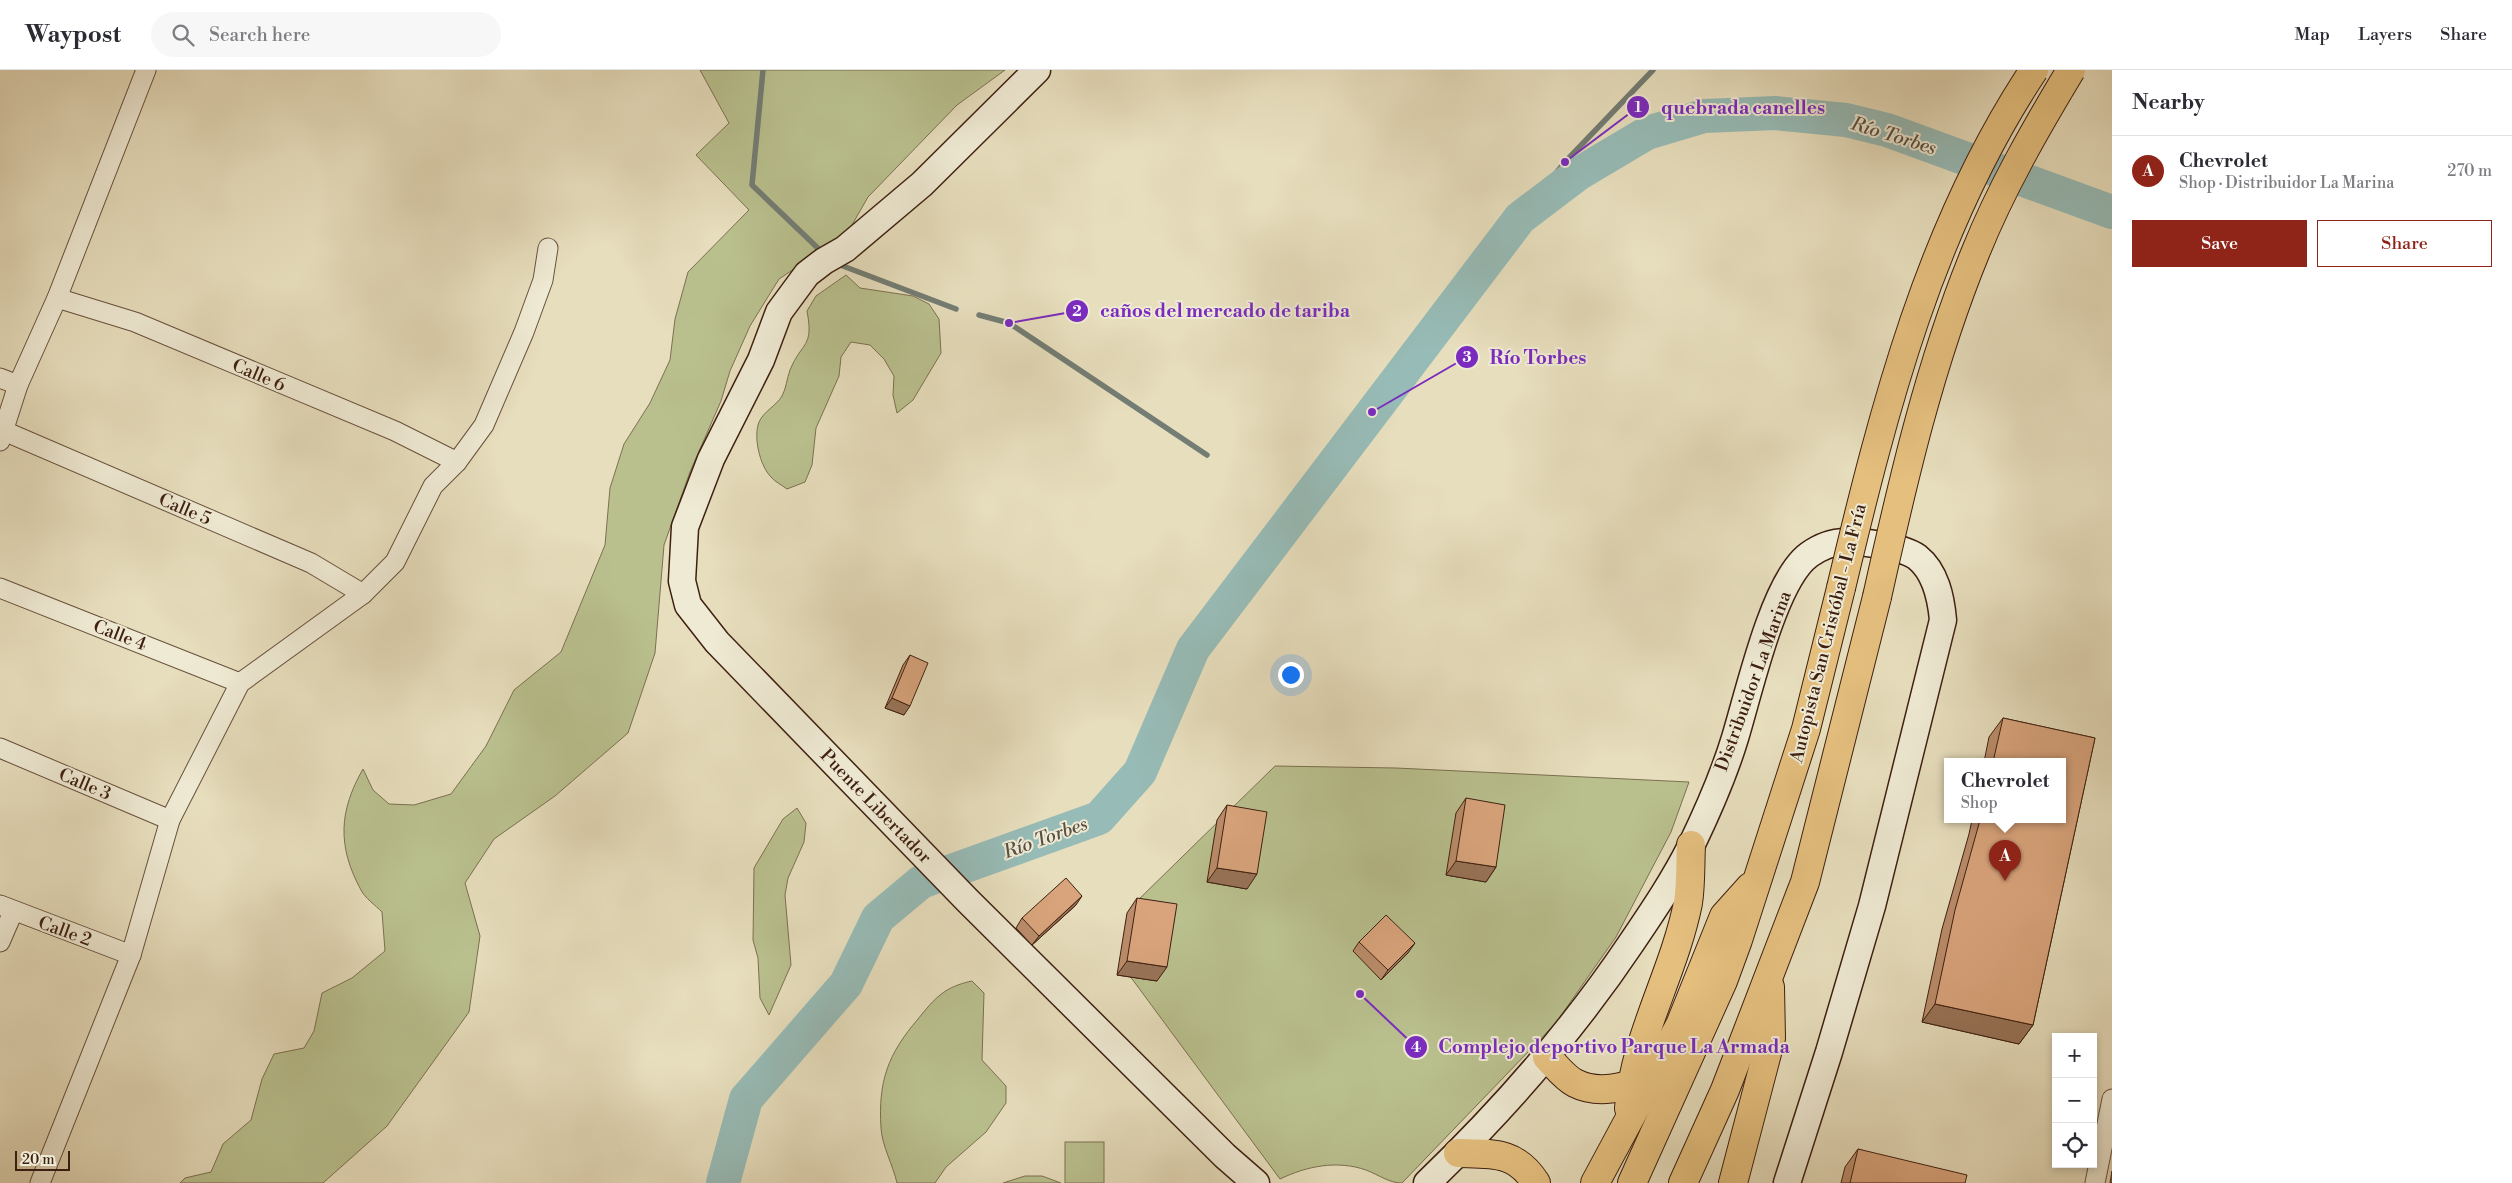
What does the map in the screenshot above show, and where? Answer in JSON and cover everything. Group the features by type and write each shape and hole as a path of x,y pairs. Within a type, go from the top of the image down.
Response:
{"highway":[{"name":"Autopista San Cristóbal - La Fría","path":"1595,1183 1628,1122 1642,1082 1680,1025 1724,916 1755,882 1806,729 1875,446 1906,344 1941,247 1974,173 2007,110 2034,70"},
{"name":"Autopista San Cristóbal - La Fría","path":"1683,1183 1725,1090 1805,882 1877,598 1909,453 1938,354 1976,250 2040,123 2071,70"},
{"path":"1547,1057 1574,1083 1594,1089 1606,1090 1642,1082 1644,1034 1674,951 1688,902 1691,845"},
{"path":"1632,1183 1723,981 1755,882"},
{"path":"1733,1183 1771,1038 1770,974"},
{"path":"1458,1153 1499,1154 1526,1167 1536,1183"}],"street":[{"path":"2,436 18,385 57,298 146,70"},
{"name":"Puente Libertador","path":"1037,70 922,184 845,248 824,260 808,274 779,312 761,360 711,459 685,527 682,581 688,606 717,642 968,901 1037,967 1225,1156 1256,1183"},
{"path":"40,1183 130,955 170,820 240,683 363,594 394,562 433,486 457,462 484,425 543,280 548,248"},
{"name":"Calle 6","path":"57,298 134,322 394,432 457,462"},
{"path":"0,378 18,385"},
{"name":"Calle 5","path":"2,436 311,563 363,594"},
{"name":"Distribuidor La Marina","path":"1427,1183 1458,1153 1547,1057 1618,963 1654,909 1691,845 1734,742 1776,606 1793,573 1803,560 1817,550 1835,543 1856,542 1892,548 1916,556 1933,578 1941,596 1943,620 1872,906 1829,1052 1787,1183"},
{"name":"Calle 4","path":"0,588 240,683"},
{"name":"Calle 3","path":"0,748 170,820"},
{"path":"0,942 7,909"},
{"name":"Calle 2","path":"7,909 130,955"},
{"path":"2095,1183 2112,1099"}],"green space":[{"path":"700,70 1005,70 957,105 868,197 844,239 779,279 750,326 730,371 721,401 690,472 664,545 655,653 628,733 555,796 494,839 465,883 480,936 469,1012 387,1126 323,1183 180,1183 185,1178 211,1172 223,1144 251,1120 262,1079 274,1054 304,1048 314,1031 322,993 352,978 385,951 382,912 361,890 353,874 345,843 345,814 355,784 363,769 373,790 389,804 414,805 451,794 486,746 514,690 561,652 605,545 610,488 624,444 650,403 670,360 675,319 688,272 749,210 696,155 729,123"},
{"path":"846,275 860,288 913,296 929,304 939,319 941,353 913,400 897,413 893,395 894,376 884,359 870,345 851,342 841,357 839,376 816,428 812,465 805,482 787,489 773,479 764,466 757,443 757,428 764,415 782,396 794,361 806,344 809,332 807,311 816,296"},
{"path":"1275,766 1396,768 1689,782 1671,832 1616,937 1555,1024 1402,1183 1388,1180 1366,1170 1344,1165 1311,1168 1280,1179 1121,964 1134,904"},
{"path":"797,808 806,823 804,842 788,878 785,895 791,965 769,1015 760,998 758,958 753,940 754,868 783,819"},
{"path":"972,981 984,993 982,1060 1006,1086 1006,1103 986,1132 946,1167 935,1183 897,1183 883,1142 881,1128 881,1096 887,1069 899,1044 935,999 947,990 962,983"},
{"path":"1065,1142 1104,1142 1104,1183 1065,1183"},
{"path":"1025,1176 1042,1176 1061,1183 1003,1183"}],"building":[{"path":"910,655 928,663 910,706 892,698"},
{"path":"2003,718 2095,738 2033,1025 1935,1004 1955,910 1979,823 2066,823 2066,758 1994,758"},
{"path":"1466,798 1505,805 1496,867 1456,861"},
{"path":"1227,805 1267,812 1257,874 1217,868"},
{"path":"1066,878 1082,896 1039,936 1022,918"},
{"path":"1137,898 1177,904 1167,967 1127,961"},
{"path":"1386,915 1415,943 1388,970 1359,942"},
{"path":"1858,1149 1967,1175 1965,1183 1850,1183"}],"waterway":[{"path":"763,70 752,185 824,254"},
{"path":"1520,218 1565,162 1653,70"},
{"name":"Río Torbes","path":"723,1183 746,1099 846,984 878,918 921,882 1099,818 1140,772 1193,649 1520,218 1578,174 1647,133 1704,116 1775,113 1846,120 1887,130 2112,212"},
{"path":"835,263 956,309"},
{"path":"979,315 1009,323 1207,455"}],"place":[{"name":"quebrada canelles","path":"1565,162"},
{"name":"caños del mercado de tariba","path":"1009,323"},
{"name":"Río Torbes","path":"1372,412"},
{"name":"Chevrolet","path":"2005,881"},
{"name":"Complejo deportivo Parque La Armada","path":"1360,994"}]}
